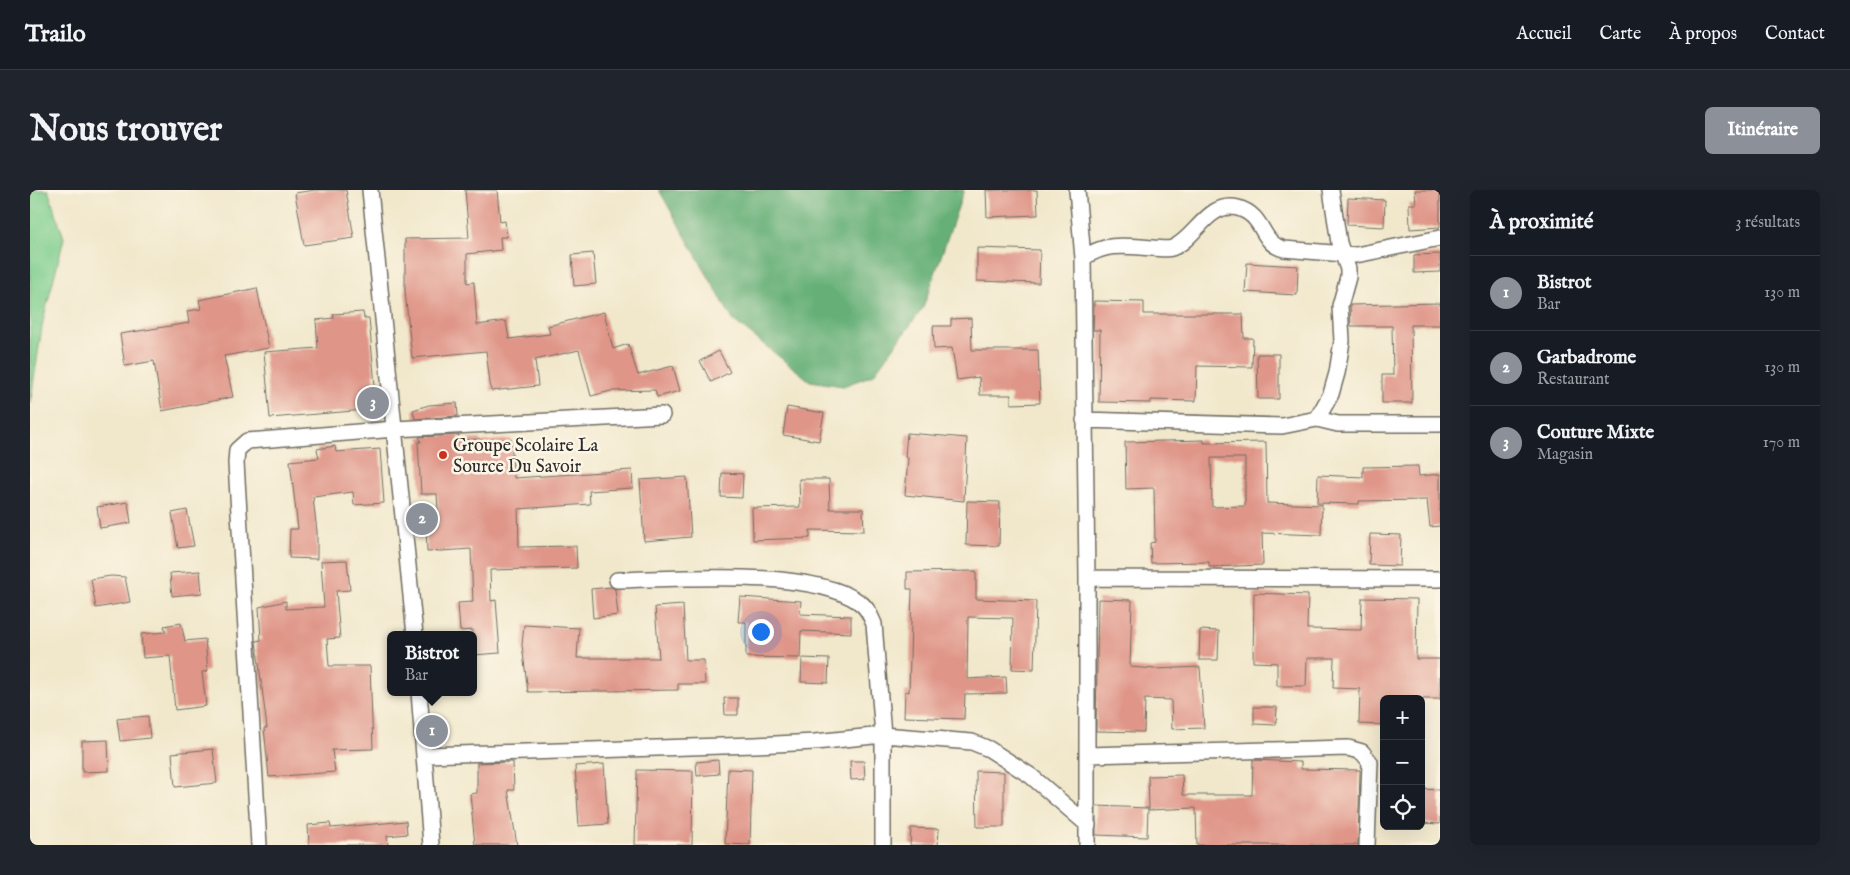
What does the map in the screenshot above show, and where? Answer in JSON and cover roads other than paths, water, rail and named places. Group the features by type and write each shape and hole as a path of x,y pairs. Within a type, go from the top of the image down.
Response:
{"street":[{"path":"370,190 415,631"},
{"path":"1077,190 1083,258 1087,578 1087,845"},
{"path":"1317,419 1330,394 1337,373 1342,341 1340,306 1348,277 1348,269 1343,254 1331,190"},
{"path":"1083,258 1107,246 1170,249 1181,244 1203,220 1221,209 1235,207 1249,212 1260,222 1267,239 1275,246 1356,255 1440,238"},
{"path":"259,845 236,463 237,450 247,441 395,429 662,415"},
{"path":"1084,420 1282,426 1317,419 1338,424 1440,424"},
{"path":"1087,578 1440,579"},
{"path":"617,580 772,579 808,584 855,600 869,612 874,624 882,735 883,845"},
{"path":"419,696 432,845"},
{"path":"424,754 755,745 815,742 882,735 972,742 989,749 1031,776 1088,825"},
{"path":"1087,755 1348,748 1362,752 1370,762 1367,845"}],"place":[{"name":"Couture Mixte","path":"373,403"},
{"name":"Groupe Scolaire La Source Du Savoir","path":"443,455"},
{"name":"Garbadrome","path":"422,519"},
{"name":"Bistrot","path":"432,731"}]}
